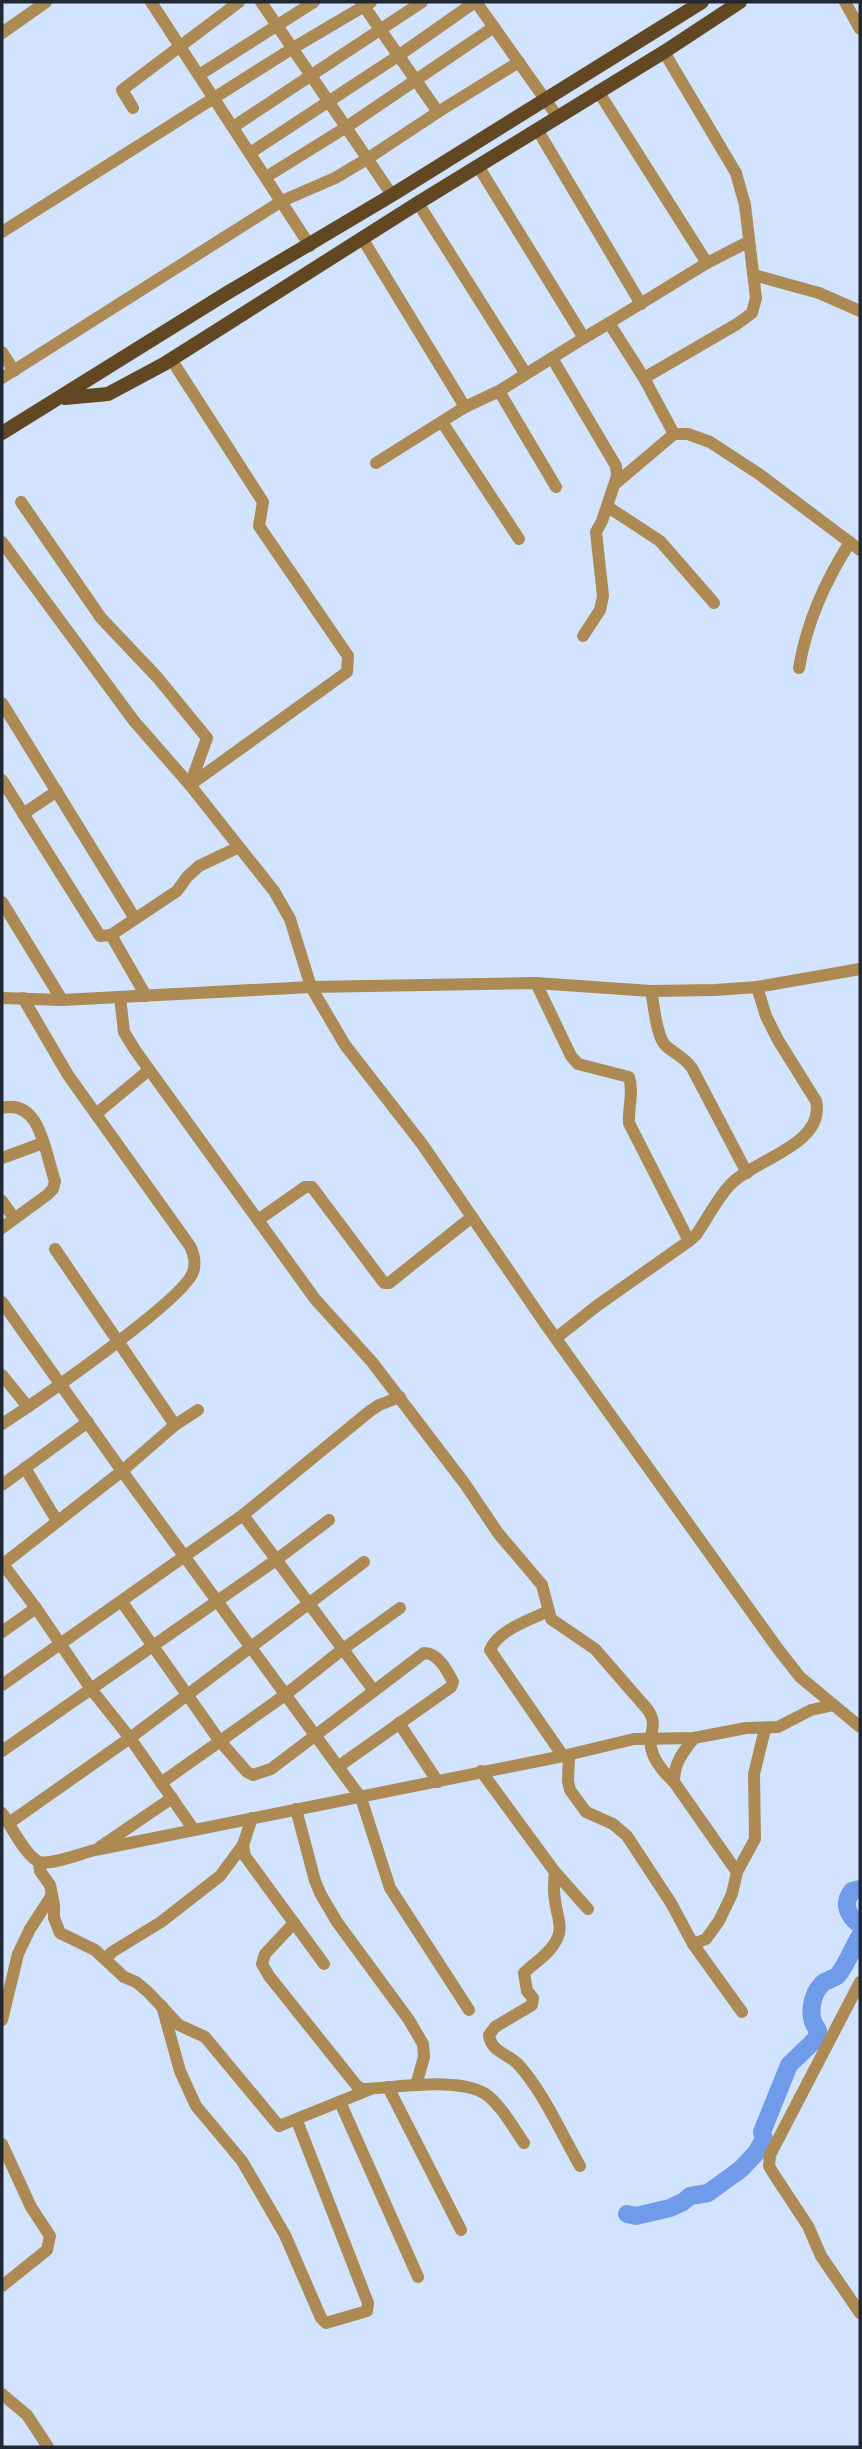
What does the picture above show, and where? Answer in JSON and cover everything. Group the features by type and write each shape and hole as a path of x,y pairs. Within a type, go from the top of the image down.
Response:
{"main road":[{"path":"60,398 108,394 171,359 740,2"},
{"path":"2,433 227,293 310,246 698,3"}],"street":[{"path":"2,33 46,2"},
{"path":"151,2 310,246"},
{"path":"261,2 392,195"},
{"path":"199,75 314,2"},
{"path":"233,127 422,2"},
{"path":"250,153 476,2 557,116"},
{"path":"845,2 860,29"},
{"path":"133,108 122,90 234,3"},
{"path":"2,232 365,3 414,80 438,112"},
{"path":"266,177 345,128 494,27"},
{"path":"644,378 752,313 756,298 745,205 736,173 664,52"},
{"path":"2,378 282,201 335,178 368,159 519,62"},
{"path":"598,91 707,263"},
{"path":"537,130 641,304"},
{"path":"478,166 584,338"},
{"path":"418,203 526,374"},
{"path":"362,238 465,407"},
{"path":"376,463 707,263 748,242"},
{"path":"754,275 819,293 860,311"},
{"path":"609,323 644,378 674,433"},
{"path":"2,352 14,371"},
{"path":"552,358 613,457 617,476 608,507 596,532 603,596 600,610 583,636"},
{"path":"171,359 263,502 259,526 348,656 347,672 190,786"},
{"path":"499,391 556,487"},
{"path":"442,422 519,539"},
{"path":"614,484 674,433 688,434 710,442 759,474 858,548 820,593 805,636 799,668"},
{"path":"21,502 101,618 157,677 207,738 190,786"},
{"path":"608,507 660,541 714,603"},
{"path":"2,542 134,721 274,891 290,919 311,987 345,1045 422,1144 778,1650 800,1676 859,1726"},
{"path":"2,703 134,918"},
{"path":"2,780 99,934 111,935 177,891 199,866 239,847"},
{"path":"23,814 57,791"},
{"path":"2,902 62,1000"},
{"path":"111,935 146,996"},
{"path":"2,998 62,1000 311,987 536,983 651,990 757,987 860,969"},
{"path":"536,983 571,1056 578,1064 629,1077 632,1087 629,1123 689,1241"},
{"path":"556,1338 689,1241 696,1235 730,1184 786,1151 810,1128 817,1112 811,1091 778,1040 766,1016 757,987"},
{"path":"651,990 659,1033 664,1045 683,1056 692,1068 747,1173"},
{"path":"120,997 124,1032 149,1070 315,1299 400,1397 498,1533 542,1585 551,1619 595,1649 648,1710 654,1720 650,1739 660,1767 674,1782 737,1872"},
{"path":"2,1424 61,1383 184,1285 193,1273 194,1253 68,1075 23,998"},
{"path":"96,1114 149,1070"},
{"path":"2,1108 16,1105 25,1109 34,1119 55,1185 47,1195 2,1228"},
{"path":"2,1158 43,1143"},
{"path":"258,1220 305,1187 312,1187 384,1283 389,1283 472,1217"},
{"path":"2,1201 14,1218"},
{"path":"55,1249 175,1425"},
{"path":"2,1302 121,1471 361,1798 390,1888 469,2010"},
{"path":"2,1375 27,1407"},
{"path":"2,1685 243,1515 370,1411 400,1397"},
{"path":"194,1830 2,1564 175,1425 198,1410"},
{"path":"2,1485 88,1422"},
{"path":"24,1468 57,1521"},
{"path":"243,1515 374,1691"},
{"path":"2,1751 218,1601 329,1520"},
{"path":"364,1562 130,1738 5,1818 30,1856 39,1862 53,1861 95,1850 566,1756 634,1739 694,1738 746,1728 778,1727 811,1710 834,1705"},
{"path":"122,1602 219,1740 247,1772 253,1775 271,1769 424,1653 429,1652 436,1656 451,1677 451,1687 338,1766"},
{"path":"2,1632 36,1608"},
{"path":"161,1783 285,1695 342,1649 400,1608"},
{"path":"548,1611 518,1625 491,1645 490,1650 566,1756 570,1790 586,1812 613,1824 627,1836 671,1903 693,1944 742,2012"},
{"path":"399,1723 438,1782"},
{"path":"693,1944 706,1938 719,1920 732,1894 737,1872 755,1839 754,1773 765,1729"},
{"path":"674,1782 674,1771 680,1756 694,1738"},
{"path":"481,1771 555,1872 588,1909"},
{"path":"95,1850 172,1798"},
{"path":"296,1809 321,1895 423,2044 424,2057 416,2085"},
{"path":"106,1959 112,1952 161,1922 220,1876 243,1845 252,1818"},
{"path":"243,1845 245,1856 324,1964"},
{"path":"39,1862 40,1871 50,1885 54,1918 61,1933 95,1950 124,1977 136,1982 148,1992 180,2025 205,2037 278,2126 297,2121 372,2089"},
{"path":"555,1872 555,1904 560,1926 558,1938 551,1949 524,1973 527,1991 533,1998 532,2005 495,2026 489,2035 490,2043 496,2050 509,2057 524,2073 580,2166"},
{"path":"2,2020 18,1954 52,1895"},
{"path":"294,1923 265,1954 262,1965 357,2086 363,2089 416,2085 476,2089 497,2106 524,2143"},
{"path":"860,1982 770,2155 769,2165 808,2225 821,2256 860,2313"},
{"path":"162,2006 180,2071 196,2106 248,2171 285,2235 321,2318 326,2323 367,2311 368,2303 297,2121"},
{"path":"388,2087 461,2230"},
{"path":"340,2102 418,2277"},
{"path":"2,2144 31,2207 50,2236 47,2250 2,2286"},
{"path":"2,2394 27,2415 48,2447"}],"waterway":[{"path":"860,1889 852,1891 847,1901 852,1918 860,1925"},
{"path":"627,2214 636,2216 670,2208 690,2196 708,2193 741,2169 756,2153 764,2139 762,2132 789,2065 816,2039 818,2030 812,2019 815,1994 825,1981 837,1976 860,1936"}]}
